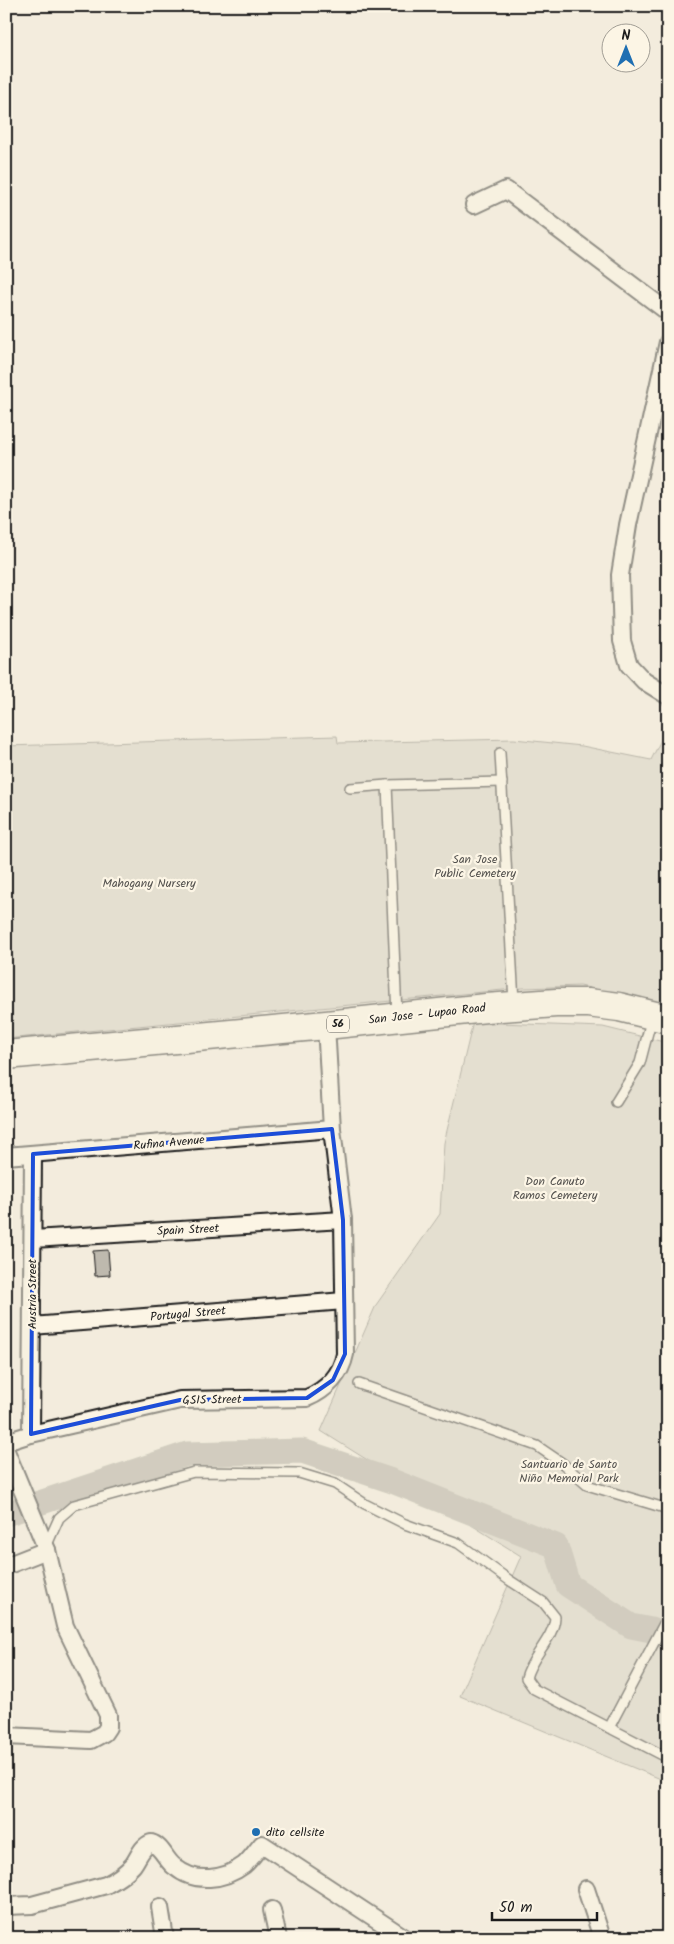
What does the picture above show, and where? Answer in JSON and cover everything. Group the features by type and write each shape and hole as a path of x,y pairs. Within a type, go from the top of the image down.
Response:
{"highway":[{"name":"San Jose - Lupao Road","path":"6,1055 514,1005 588,1003 660,1017"}],"street":[{"path":"474,205 506,190 668,312"},
{"path":"668,342 626,534 620,575 622,641 629,665 644,681 668,696"},
{"path":"326,1025 332,1129 343,1220 344,1301"},
{"name":"Rufina Avenue","path":"6,1156 332,1129"},
{"name":"Austria Street","path":"31,1434 33,1154"},
{"name":"Spain Street","path":"33,1239 343,1220"},
{"name":"Portugal Street","path":"32,1326 344,1301"},
{"name":"GSIS Street","path":"6,1442 31,1434 180,1400 307,1398 321,1391 340,1371 344,1359 344,1301"},
{"path":"6,1451 47,1549 66,1626 108,1715 108,1727 104,1733 91,1740 6,1736"},
{"path":"6,1566 47,1549"},
{"path":"6,1906 32,1906 106,1885 130,1868 143,1847 151,1843 156,1845 174,1867 202,1878 221,1876 241,1867 262,1844 405,1938"},
{"path":"586,1889 602,1938"},
{"path":"160,1907 166,1938"},
{"path":"272,1910 278,1938"}],"lane":[{"path":"500,753 514,1005"},
{"path":"350,788 387,785 502,782"},
{"path":"387,785 397,1018"},
{"path":"616,1102 640,1063 660,1017"},
{"path":"359,1384 537,1446 562,1463 587,1485 668,1509"},
{"path":"47,1549 59,1518 74,1505 194,1472 299,1473 335,1484 365,1504 405,1524 458,1543 543,1602 555,1617 555,1627 528,1668 526,1678 534,1689 668,1758"},
{"path":"609,1728 666,1620"}],"highlighted area":[{"path":"332,1129 343,1220 345,1354 333,1380 307,1398 180,1400 31,1434 33,1154"}],"green space":[{"path":"668,726 668,1004 580,986 523,988 6,1039 6,746 337,736 338,743 514,739 582,746 651,760"},
{"path":"473,1022 603,1027 668,1043 668,1782 460,1696 521,1556 321,1431 376,1305 440,1214 444,1143"}],"building":[{"path":"108,1250 110,1275 95,1276 93,1251"}],"waterway":[{"path":"6,1514 187,1454 302,1451 392,1481 556,1546 568,1585 631,1626 651,1630 668,1638"}],"place":[{"name":"dito cellsite","path":"256,1832"}],"park label":[{"name":"San Jose Public Cemetery","path":"475,866"},
{"name":"Mahogany Nursery","path":"149,883"},
{"name":"Don Canuto Ramos Cemetery","path":"555,1188"},
{"name":"Santuario de Santo Niño Memorial Park","path":"569,1471"}]}
